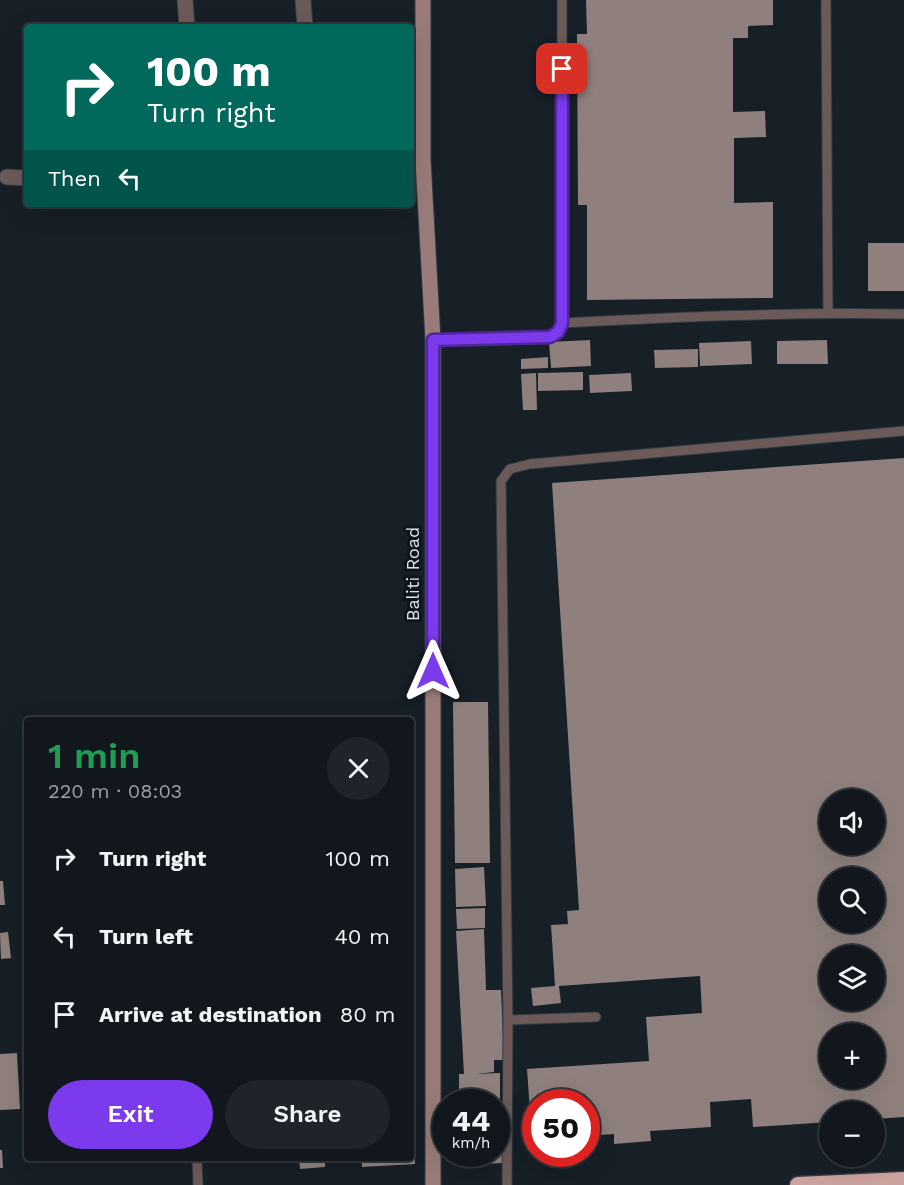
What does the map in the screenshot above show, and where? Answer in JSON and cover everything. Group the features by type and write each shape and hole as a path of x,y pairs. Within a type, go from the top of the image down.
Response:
{"highway":[{"path":"798,1185 904,1180"}],"main road":[{"name":"Baliti Road","path":"423,0 417,159 433,340 433,1185"}],"street":[{"path":"186,0 187,24"},
{"path":"303,0 305,24"},
{"path":"7,177 24,178"}],"lane":[{"path":"433,340 550,337 558,332 562,323 562,0"},
{"path":"826,0 828,312"},
{"path":"562,323 747,314 828,312 904,314"},
{"path":"507,1185 508,1020 501,481 510,469 530,464 904,430"},
{"path":"508,1020 596,1017"},
{"path":"197,1161 198,1185"}],"building":[{"path":"586,0 773,0 773,25 748,26 748,38 733,38 733,112 765,111 766,137 734,138 734,203 773,202 773,298 587,300 587,205 578,205 577,34 587,34"},
{"path":"868,243 904,243 904,291 868,291"},
{"path":"590,340 591,366 551,368 549,342"},
{"path":"827,340 828,364 777,364 777,341"},
{"path":"751,341 752,364 700,366 699,343"},
{"path":"698,349 698,367 655,368 654,350"},
{"path":"548,357 548,368 521,369 521,359"},
{"path":"583,372 583,390 538,391 538,373"},
{"path":"536,373 537,410 523,410 521,374"},
{"path":"631,373 632,391 590,393 589,375"},
{"path":"904,458 904,1117 885,1118 885,1101 819,1101 819,1123 753,1127 751,1099 710,1102 711,1127 650,1131 651,1141 614,1144 614,1134 600,1135 600,1089 528,1089 527,1069 649,1061 646,1017 702,1013 700,976 559,986 561,1003 533,1006 531,988 555,986 551,925 568,924 567,911 579,910 552,483"},
{"path":"453,702 488,702 490,863 455,863"},
{"path":"484,867 486,906 456,907 455,869"},
{"path":"0,881 3,881 5,905 0,905"},
{"path":"485,908 485,928 457,929 456,909"},
{"path":"484,929 486,990 501,990 504,1060 494,1060 494,1072 476,1074 500,1073 500,1089 459,1089 459,1074 464,1074 456,931"},
{"path":"8,932 11,958 1,959 0,933"},
{"path":"17,1053 20,1109 0,1110 0,1054"},
{"path":"414,1144 415,1164 362,1167 362,1161 414,1161"},
{"path":"0,1150 2,1150 3,1168 0,1168"},
{"path":"299,1161 325,1161 325,1167 300,1169"}],"route":[{"path":"433,671 433,340 550,337 558,332 562,323 562,69"}]}
